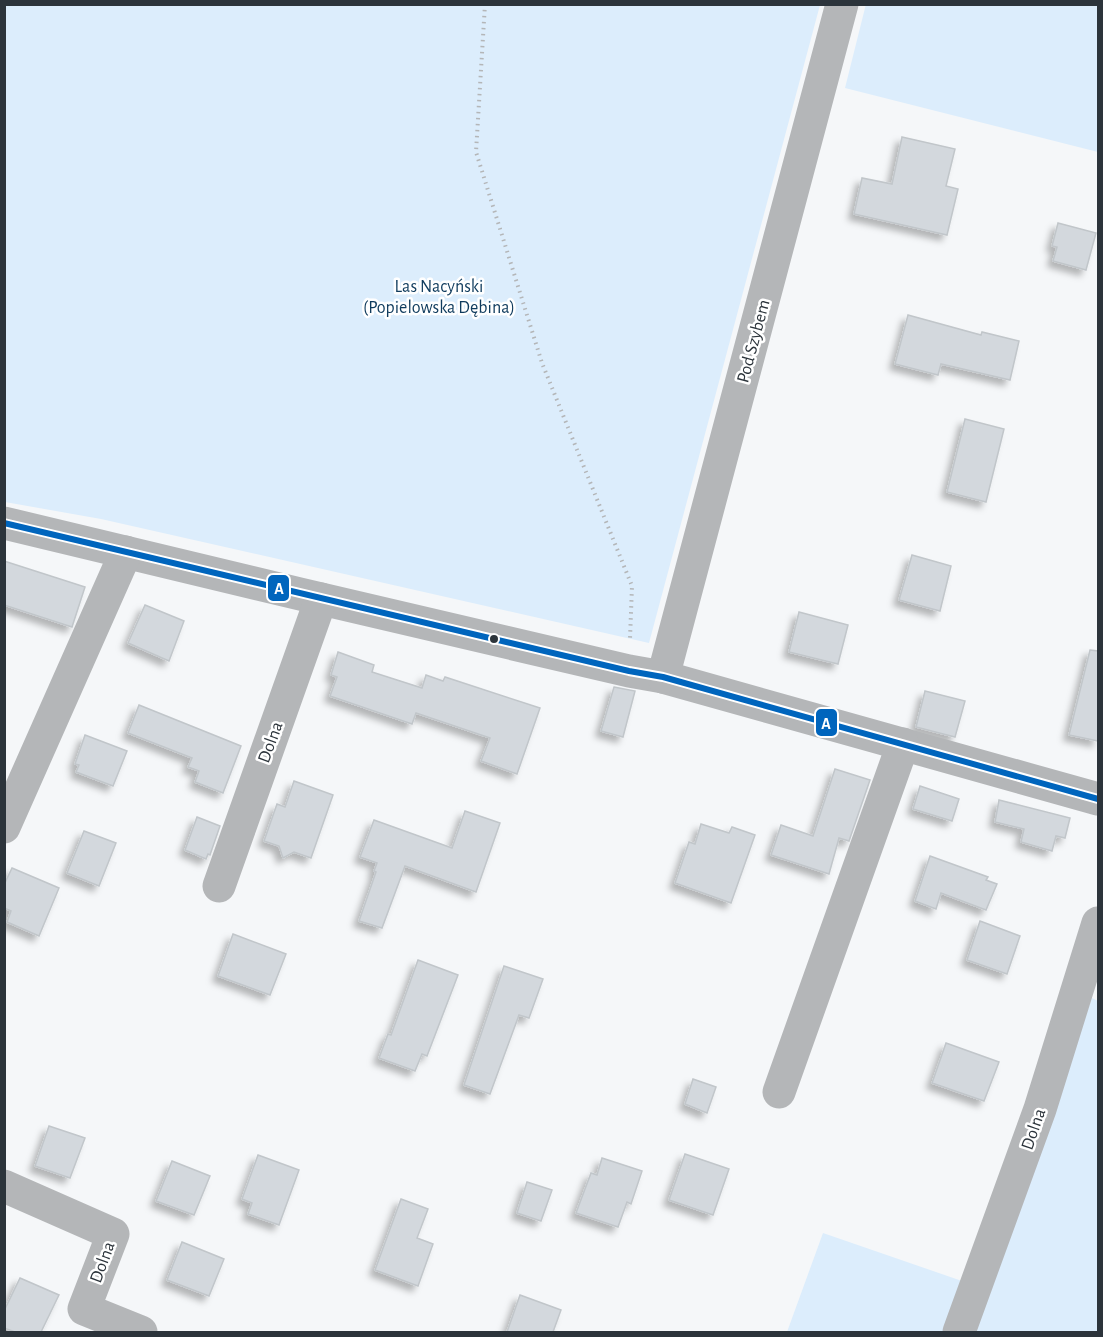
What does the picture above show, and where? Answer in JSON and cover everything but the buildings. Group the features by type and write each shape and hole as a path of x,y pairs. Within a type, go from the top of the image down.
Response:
{"street":[{"name":"Pod Szybem","path":"663,677 842,4"},
{"path":"4,523 629,671 663,677 1098,799"},
{"path":"4,827 126,552"},
{"name":"Dolna","path":"219,886 321,599"},
{"path":"779,1092 903,744"},
{"name":"Dolna","path":"959,1332 1040,1109 1098,922"},
{"name":"Dolna","path":"4,1186 113,1234 84,1309 141,1332"}],"path":[{"path":"486,4 476,152 542,363 632,586 629,671"}],"green space":[{"path":"866,4 1098,5 1098,152 845,88"},
{"name":"Las Nacyński (Popielowska Dębina)","path":"4,5 820,5 649,643 101,519 5,502"},
{"path":"1092,998 1098,1001 1098,1332 971,1332"},
{"path":"823,1233 962,1281 944,1332 787,1332"}],"transit line":[{"name":"A","path":"4,523 629,671 663,677 1098,799"}]}
